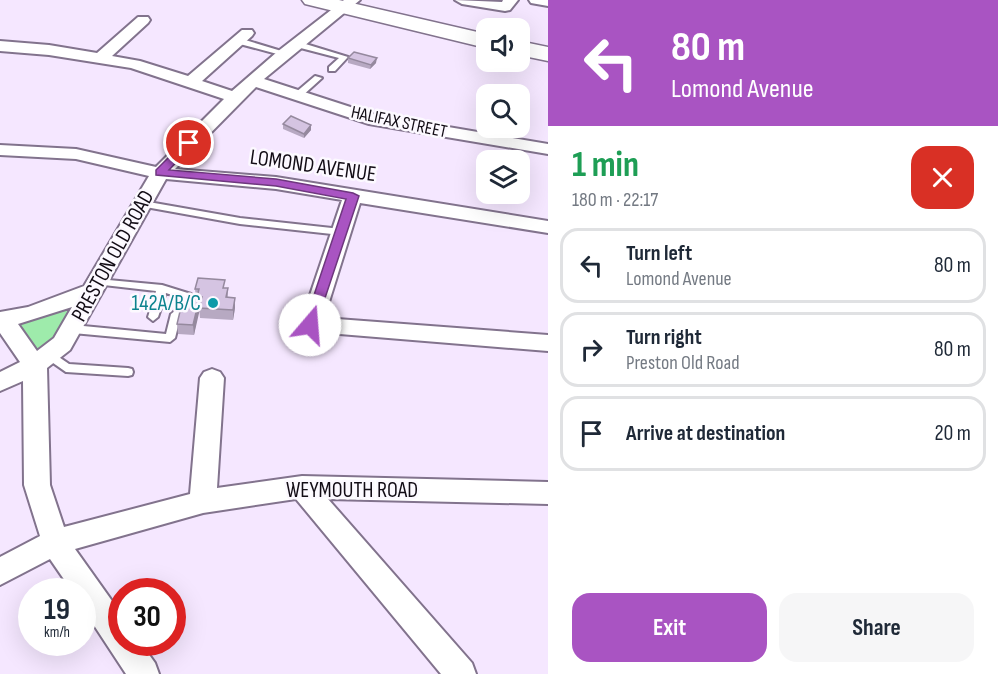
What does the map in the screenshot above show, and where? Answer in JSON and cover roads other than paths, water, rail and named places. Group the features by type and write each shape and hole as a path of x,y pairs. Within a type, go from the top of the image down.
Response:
{"main road":[{"path":"312,0 348,4 476,38"},
{"path":"530,50 548,54"}],"street":[{"path":"462,0 505,7 511,0"},
{"path":"536,0 548,2"},
{"name":"PRESTON OLD ROAD","path":"0,382 43,360 62,344 73,329 160,173 235,97 290,48 348,4"},
{"path":"102,57 143,20"},
{"path":"191,82 243,37"},
{"path":"0,46 102,57 134,64 235,97"},
{"name":"HALIFAX STREET","path":"254,81 380,121 548,149"},
{"name":"LOMOND AVENUE","path":"0,150 76,154 160,173 276,183 548,227"},
{"path":"353,196 310,325 548,343"},
{"path":"2,320 31,314 95,287"},
{"path":"2,320 43,360 38,485 55,542 108,620"},
{"path":"203,502 212,378"},
{"path":"303,487 460,674"},
{"name":"WEYMOUTH ROAD","path":"0,572 55,542 203,502 303,487 548,493"},
{"path":"132,656 144,674"}],"lane":[{"path":"243,37 344,57 332,69"},
{"path":"298,95 318,78"},
{"path":"143,204 240,221 341,232"},
{"path":"95,287 162,288 187,296"},
{"path":"153,317 162,288"},
{"path":"73,329 170,338 176,314"},
{"path":"43,360 66,368 128,372"}],"place":[{"name":"142A/B/C","path":"213,303"}]}
